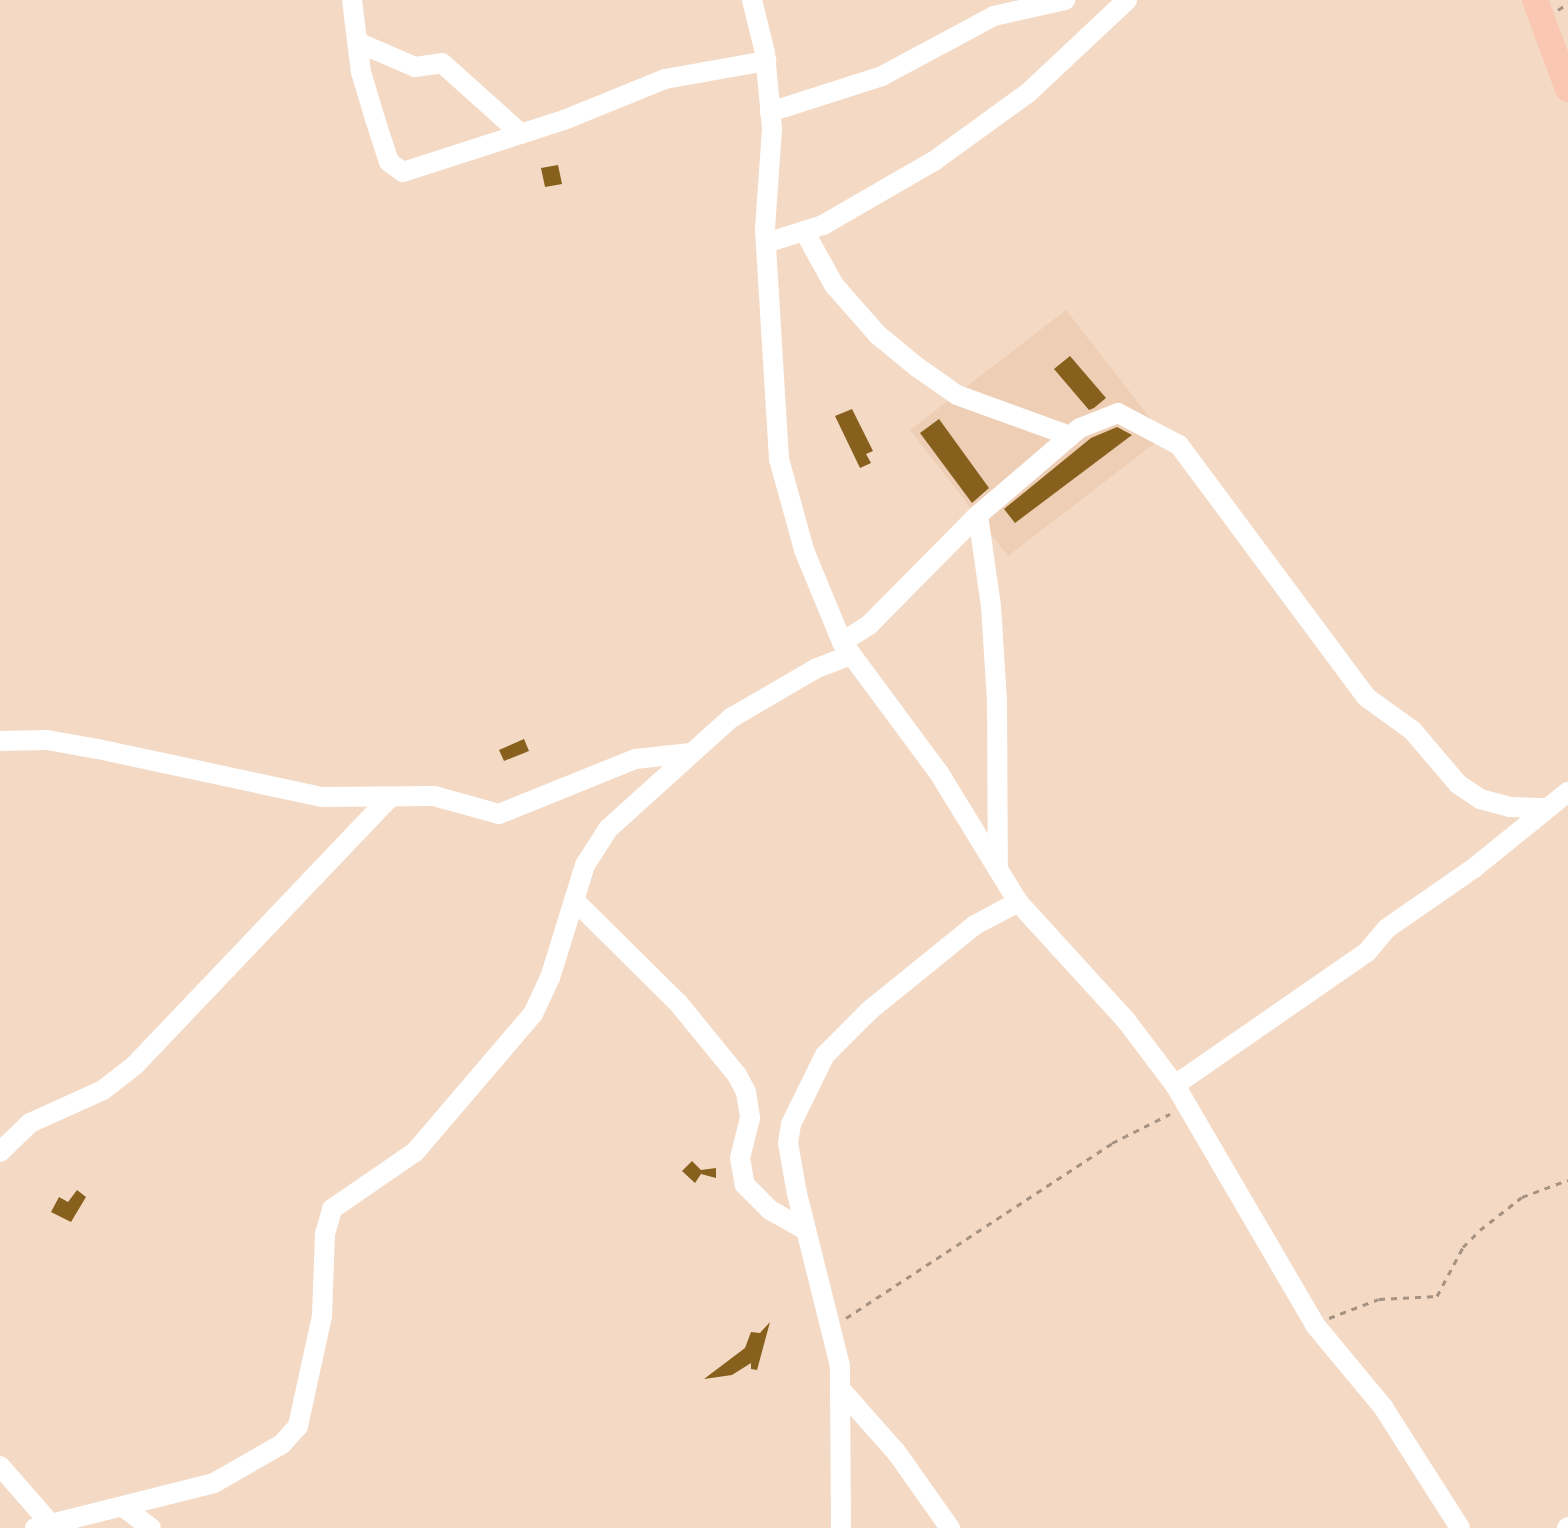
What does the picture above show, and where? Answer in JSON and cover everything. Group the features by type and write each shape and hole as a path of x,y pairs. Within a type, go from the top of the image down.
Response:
{"main road":[{"path":"1535,0 1568,89"}],"street":[{"path":"352,0 357,42 375,119 397,171 521,134 665,79 766,61"},
{"path":"752,0 766,61 770,112 766,243 779,459 804,550 847,649 939,773 1018,902 1125,1019 1179,1092 1315,1325 1383,1407 1460,1528"},
{"path":"770,112 882,76 994,16 1065,0"},
{"path":"766,243 804,231 934,161 1028,93 1127,0"},
{"path":"357,42 415,67 442,63 521,134"},
{"path":"804,231 834,285 878,335 917,367 957,395 1070,436"},
{"path":"0,1466 42,1525 126,1509 214,1483 282,1444 298,1426 322,1316 325,1234 332,1209 415,1152 533,1014 550,978 585,865 608,829 689,753 757,703 847,649 978,515 1070,436 1118,413 1179,445 1269,563 1298,612 1377,709 1412,730 1458,784 1480,799 1510,807 1559,802"},
{"path":"978,515 991,606 997,702 998,867"},
{"path":"0,741 47,740 322,797 388,799 434,796 499,814 635,759 689,753"},
{"path":"0,1152 30,1123 103,1090 135,1065 388,799"},
{"path":"1179,1092 1367,952 1386,929 1474,868 1559,802"},
{"path":"574,900 679,1004 737,1075 746,1092 750,1118 740,1158 745,1185 770,1210 806,1230"},
{"path":"845,1527 842,1391 831,1329 788,1143 799,1102 825,1055 898,986 975,925 1018,902"},
{"path":"842,1391 897,1453 950,1528"},
{"path":"126,1509 151,1528"}],"path":[{"path":"831,1329 910,1272 1142,1124 1165,1117 1179,1092"},
{"path":"1315,1325 1379,1299 1437,1296 1463,1247 1480,1230 1522,1197 1568,1180"}],"shaded area":[{"path":"1066,310 1164,436 1008,556 910,430"}],"building":[{"path":"558,165 562,184 545,187 541,168"},
{"path":"1070,356 1106,398 1094,408 1089,410 1054,369"},
{"path":"852,409 873,451 866,454 871,463 860,468 835,416"},
{"path":"939,419 989,488 972,503 920,433"},
{"path":"1117,427 1132,435 1015,523 1004,509 1091,438"},
{"path":"524,739 529,751 504,761 499,750"},
{"path":"692,1161 701,1170 716,1168 716,1178 701,1174 695,1183 682,1171"},
{"path":"77,1190 86,1197 71,1222 51,1212 59,1197 68,1202"},
{"path":"770,1322 757,1370 751,1369 751,1363 732,1375 704,1379 745,1348 751,1332 760,1333"}]}
